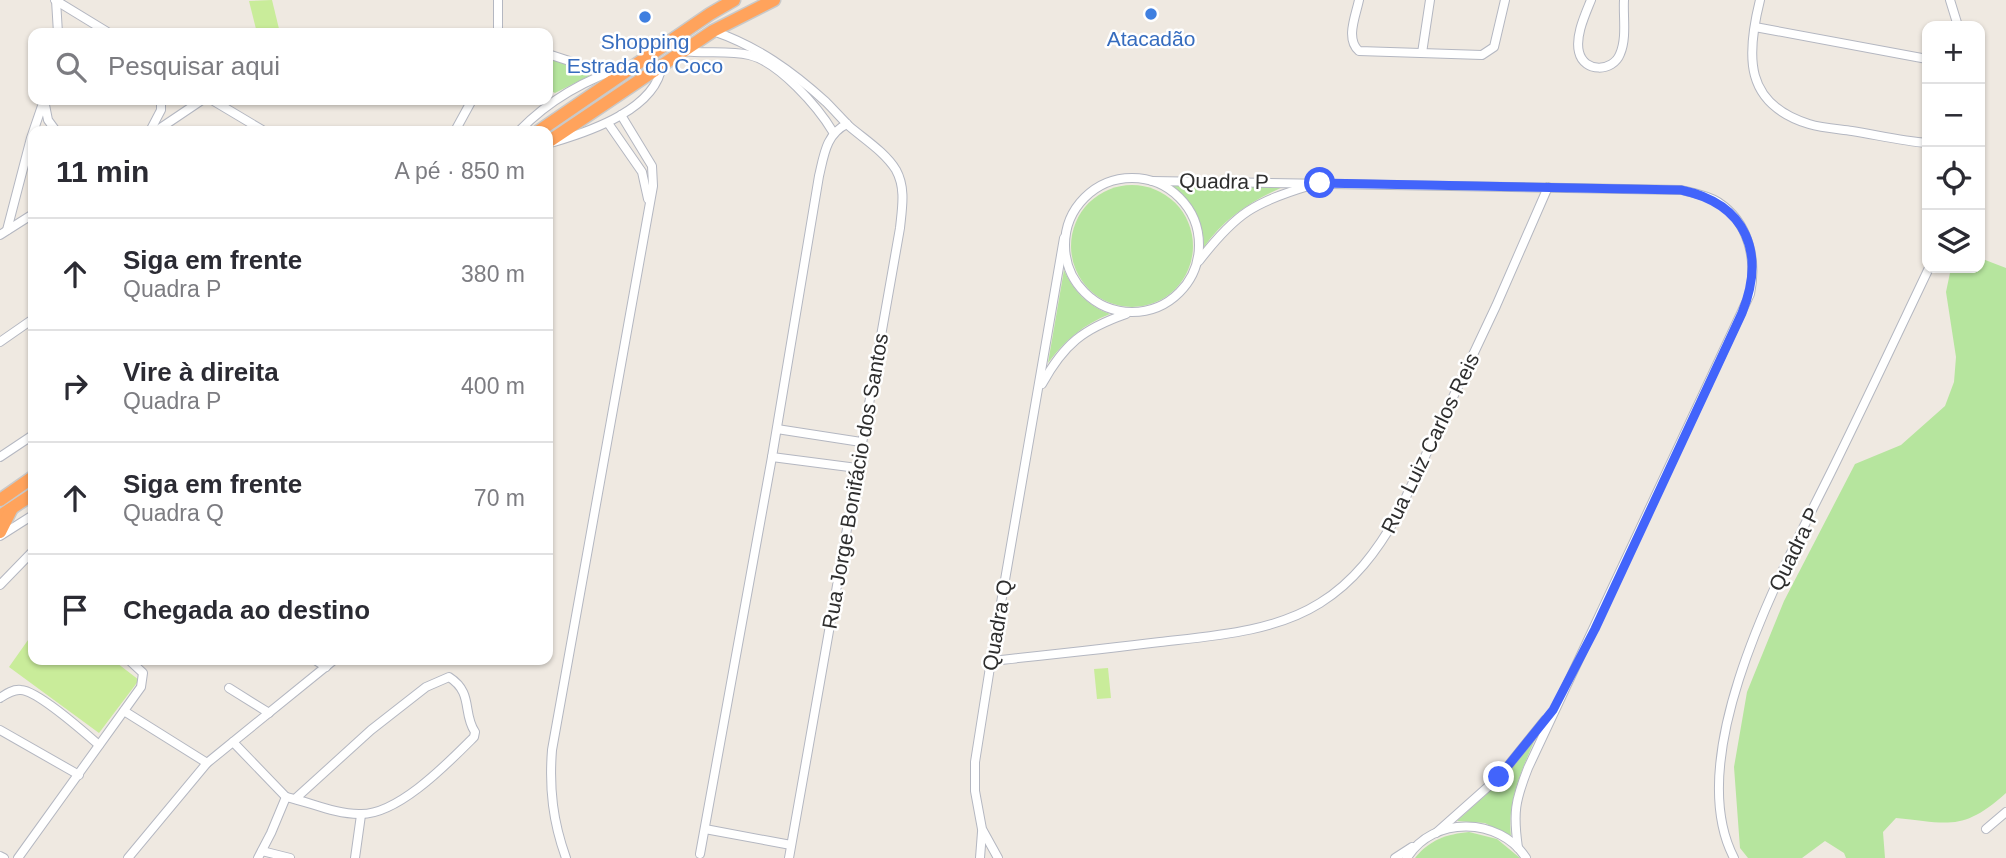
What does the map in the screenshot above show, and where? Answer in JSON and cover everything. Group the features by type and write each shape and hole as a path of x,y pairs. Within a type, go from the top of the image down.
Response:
{"highway":[{"path":"546,126 734,0"},
{"path":"553,140 713,31 774,0"},
{"path":"0,500 28,480"},
{"path":"0,516 28,497"},
{"path":"0,534 13,507"}],"street":[{"path":"55,0 58,28"},
{"path":"55,0 101,28"},
{"path":"498,0 498,28"},
{"path":"1359,0 1352,33 1355,48 1367,52 1482,55 1494,47 1505,0"},
{"path":"1422,53 1430,0"},
{"path":"1591,0 1581,25 1578,50 1588,65 1606,68 1616,62 1623,45 1624,0"},
{"path":"1760,0 1755,27 1753,75 1759,89 1782,112 1811,124 1922,142"},
{"path":"1950,0 1956,21"},
{"path":"1755,27 1922,58"},
{"path":"713,31 745,43 798,84 833,132"},
{"path":"683,51 748,55 767,59"},
{"path":"553,56 606,73"},
{"path":"553,97 643,60"},
{"path":"553,141 608,123 621,115 658,81 662,65"},
{"name":"Rua Jorge Bonifácio dos Santos","path":"789,858 900,228 902,202 901,183 895,168 828,104 798,84"},
{"path":"35,126 42,105"},
{"path":"45,105 48,120 52,126"},
{"path":"152,126 161,105"},
{"path":"163,126 195,105"},
{"path":"220,105 256,126"},
{"path":"458,126 469,105"},
{"path":"525,126 544,105"},
{"path":"566,858 553,811 550,782 552,750 649,206 652,166 621,115"},
{"path":"608,123 649,178"},
{"path":"700,854 777,429 819,176 833,132 847,124"},
{"path":"617,136 628,126"},
{"path":"3,233 28,148"},
{"path":"1039,390 1069,219 1080,202 1094,189 1112,181 1132,178 1152,181 1170,189 1185,203 1195,221 1200,240 1199,261"},
{"name":"Quadra P","path":"1152,181 1681,190 1701,194 1717,202 1732,214 1748,242 1754,259 1750,294 1528,768 1515,804 1518,848"},
{"path":"1064,238 1068,265 1080,289 1094,301 1110,309 1128,313 1147,312 1172,299 1192,278 1199,261 1222,231 1240,214 1279,195 1320,183"},
{"name":"Rua Luiz Carlos Reis","path":"991,660 1195,638 1269,625 1319,604 1343,586 1365,565 1384,540 1397,516 1496,306 1548,187"},
{"path":"3,233 28,217"},
{"name":"Quadra P","path":"1734,858 1728,846 1720,806 1720,771 1724,739 1746,656 1777,583 1927,273"},
{"path":"1039,390 1067,346 1100,323 1128,313"},
{"path":"0,342 28,322"},
{"name":"Quadra Q","path":"998,858 982,828 974,779 979,730 1039,390"},
{"path":"777,429 861,442"},
{"path":"0,457 28,438"},
{"path":"772,457 857,468"},
{"path":"0,534 28,518"},
{"path":"0,585 28,556"},
{"path":"18,858 141,687 143,673 135,665"},
{"path":"128,858 207,763 328,665"},
{"path":"233,742 290,798 361,815 381,810 405,797 470,742 475,732 469,723 467,699 449,677 426,687 290,798 260,855 290,858"},
{"path":"229,688 269,713"},
{"path":"0,698 12,691 25,690 62,714 99,745"},
{"path":"1436,833 1499,777 1553,710"},
{"path":"124,711 207,763"},
{"path":"0,730 79,775"},
{"path":"1986,830 2006,812"},
{"path":"355,858 361,815"},
{"path":"1395,858 1436,833 1463,825 1485,828 1504,836 1526,858"},
{"path":"980,858 982,828"},
{"path":"705,829 791,845"},
{"path":"1407,858 1423,840"},
{"name":"Quadra P","path":"1725,858 1728,846"}],"green space":[{"path":"272,0 279,28 256,28 249,1"},
{"path":"553,59 589,70 589,76 555,93"},
{"path":"1169,184 1285,186 1240,211 1221,227 1204,247 1202,228 1195,211"},
{"path":"1132,185 1155,189 1175,203 1189,223 1193,246 1189,269 1175,289 1155,303 1132,307 1109,303 1089,289 1075,269 1071,246 1075,223 1089,203 1109,189"},
{"path":"1985,260 2006,268 2006,793 1978,814 1954,822 1896,818 1883,832 1885,858 1846,858 1844,853 1825,841 1802,858 1748,858 1740,848 1734,767 1747,692 1784,601 1855,464 1901,445 1945,406 1954,382 1956,357 1946,292 1950,273 1985,273"},
{"path":"1064,270 1082,297 1110,314 1076,334 1048,363"},
{"path":"28,640 28,665 120,665 139,680 99,733 9,667"},
{"path":"1108,668 1111,698 1097,699 1094,669"},
{"path":"1536,737 1513,798 1511,837 1485,823 1457,821 1497,785"},
{"path":"1469,832 1497,839 1520,858 1415,858 1439,839"}],"place":[{"name":"Atacadão","path":"1151,14"},
{"name":"Shopping Estrada do Coco","path":"645,17"}],"route":[{"path":"1320,183 1681,190 1701,194 1732,214 1754,259 1754,276 1742,313 1595,629 1553,710 1499,777"}]}
